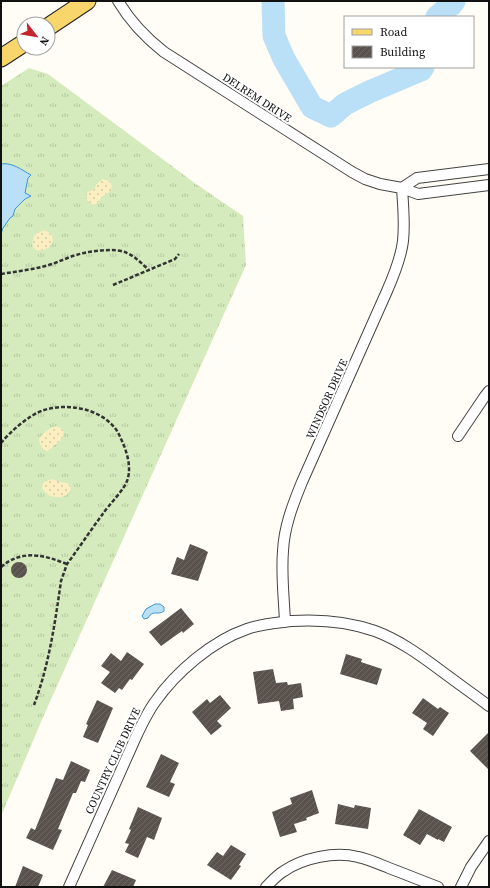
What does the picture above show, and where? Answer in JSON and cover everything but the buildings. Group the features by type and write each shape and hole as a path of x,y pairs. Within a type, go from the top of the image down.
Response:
{"main road":[{"path":"56,22 87,1"},
{"path":"1,58 16,48"}],"street":[{"name":"DELREM DRIVE","path":"118,1 134,24 144,35 164,52 365,179 380,184 402,188 418,194 489,185"},
{"path":"402,188 417,178 489,169"},
{"name":"WINDSOR DRIVE","path":"285,622 282,569 285,531 300,488 384,298 400,258 404,229 402,188"},
{"path":"458,436 489,392"},
{"name":"COUNTRY CLUB DRIVE","path":"69,887 135,739 154,702 179,674 194,660 222,640 248,628 285,622 324,620 352,624 376,631 392,638 408,648 489,706"},
{"path":"461,887 471,868 489,841"},
{"path":"266,887 273,879 285,870 300,862 331,855 356,856 438,887"}],"path":[{"path":"1,274 56,263 78,255 106,250 125,252 132,255 149,270"},
{"path":"113,285 176,259 179,254"},
{"path":"1,443 10,433 33,415 43,410 63,407 87,410 107,420 115,428 125,449 128,461 129,477 126,484 103,513 67,564 61,581 51,645 45,671 34,705"},
{"path":"1,567 11,560 25,555 38,555 67,564"}],"green space":[{"path":"29,68 48,74 196,184 243,216 246,265 44,715 1,816 1,86"}],"sand":[{"path":"103,179 108,181 112,186 109,192 101,197 96,204 88,202 86,198 87,193 95,188 96,185"},
{"path":"45,230 51,234 53,238 52,242 46,249 38,250 33,246 33,239 36,234"},
{"path":"56,426 64,432 63,435 58,442 46,451 41,446 39,439 46,431"},
{"path":"51,479 67,483 71,487 69,492 63,497 53,497 49,495 42,488 43,483"}],"water":[{"path":"1,164 13,165 31,175 28,178 25,193 31,196 25,199 15,209 13,216 3,228 1,234"},
{"path":"155,604 160,604 164,607 164,611 154,613 148,618 144,619 142,616 146,609"}],"waterway":[{"path":"273,1 274,36 284,59 312,107 331,116 345,104 421,70 422,68"},
{"path":"438,16 454,1"}]}
